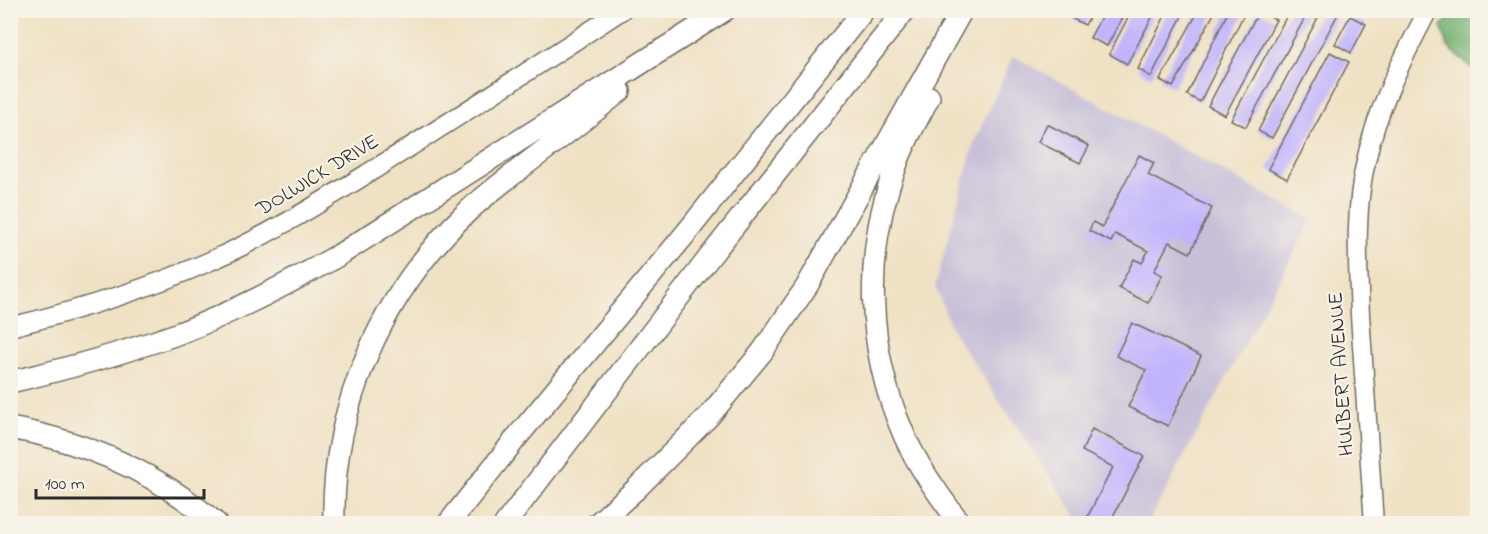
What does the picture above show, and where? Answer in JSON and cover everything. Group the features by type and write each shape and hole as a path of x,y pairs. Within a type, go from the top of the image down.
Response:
{"highway":[{"path":"448,524 687,232 864,10"},
{"path":"505,524 708,259 905,10"},
{"path":"598,523 635,490 709,416 762,352 807,286 962,10"},
{"path":"961,524 921,468 904,436 892,405 879,357 876,336 873,306 874,268 881,216 897,162 975,10"},
{"path":"10,382 117,354 175,334 283,286 339,255 721,13"},
{"path":"334,524 336,475 343,427 357,379 388,311 413,273 443,237 474,206 721,13"},
{"path":"10,428 39,433 84,446 125,463 156,479 195,505 217,524"}],"main road":[{"name":"DOLWICK DRIVE","path":"10,327 110,301 154,285 210,262 266,233 390,160 622,10"},
{"name":"HULBERT AVENUE","path":"1374,524 1362,343 1358,221 1366,160 1380,111 1428,10"}],"shaded area":[{"path":"1013,56 1312,220 1148,523 1081,523 952,330 935,286 974,143"}],"green space":[{"path":"1456,12 1477,23 1477,72 1448,47 1441,26"}],"building":[{"path":"1073,10 1093,10 1085,25 1069,17"},
{"path":"1105,10 1126,10 1107,46 1090,38"},
{"path":"1132,10 1156,10 1127,64 1109,54"},
{"path":"1168,10 1185,10 1151,77 1138,69"},
{"path":"1199,10 1216,10 1173,87 1160,80"},
{"path":"1229,10 1246,10 1200,102 1187,95"},
{"path":"1290,10 1309,10 1246,127 1231,120"},
{"path":"1322,10 1339,12 1272,138 1258,131"},
{"path":"1259,11 1276,20 1225,115 1208,106"},
{"path":"1350,16 1366,24 1351,53 1335,44"},
{"path":"1330,52 1349,62 1287,179 1268,169"},
{"path":"1047,124 1089,146 1080,163 1038,142"},
{"path":"1139,155 1154,163 1148,175 1212,208 1190,253 1169,242 1154,271 1162,275 1148,303 1119,288 1134,259 1142,263 1148,251 1115,234 1111,242 1089,231 1093,222 1102,227"},
{"path":"1132,323 1201,356 1168,426 1128,407 1146,370 1116,356"},
{"path":"1092,429 1144,456 1109,524 1102,524 1088,516 1113,467 1082,451"}]}
